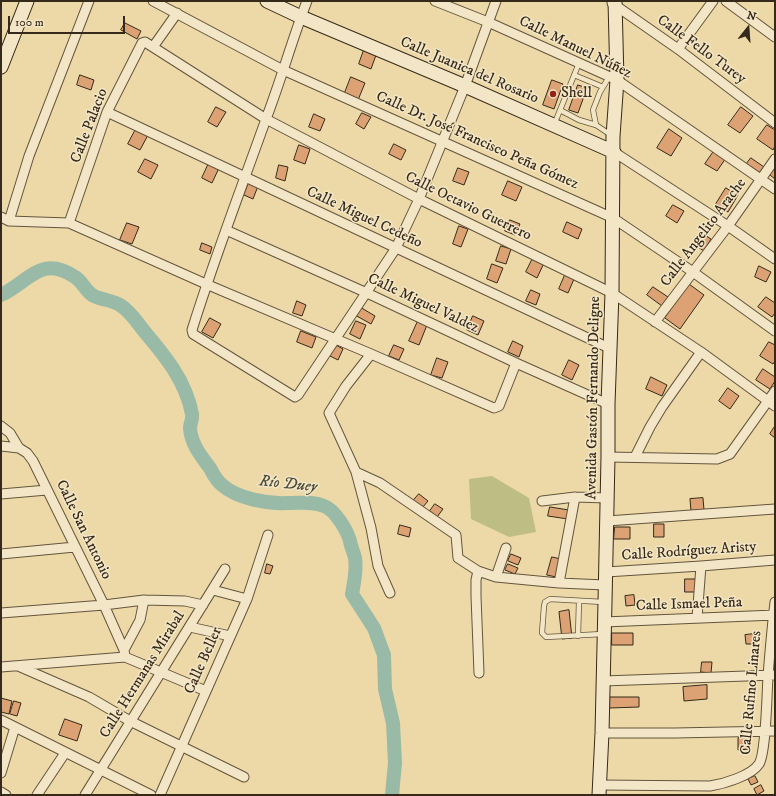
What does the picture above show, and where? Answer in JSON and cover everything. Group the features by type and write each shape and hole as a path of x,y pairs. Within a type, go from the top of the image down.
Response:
{"street":[{"path":"1,67 27,1"},
{"path":"89,1 5,219 69,223 206,284 494,408 499,406 516,363"},
{"name":"Calle Dr. José Francisco Peña Gómez","path":"153,1 283,70 613,218 693,272 775,331"},
{"name":"Calle Juanica del Rosario","path":"267,1 614,152 728,226 775,259"},
{"path":"307,1 206,284 192,330 193,334 295,397 298,396 396,248 419,199 465,86 496,1"},
{"name":"Calle Manuel Núñez","path":"435,1 488,22 613,78 775,189"},
{"path":"678,49 712,1"},
{"path":"726,1 775,37"},
{"name":"Calle Fello Turey","path":"613,2 678,49 775,123"},
{"name":"Avenida Gastón Fernando Deligne","path":"599,790 602,733 608,404 612,293 614,152 613,2"},
{"path":"153,47 177,13"},
{"name":"Calle Octavio Guerrero","path":"143,42 266,119 419,199 612,293 701,352 772,403"},
{"name":"Calle Palacio","path":"69,223 107,112 143,42"},
{"name":"Calle Miguel Cedeño","path":"107,112 610,348"},
{"name":"Calle Angelito Arache","path":"655,322 728,226 775,159"},
{"name":"Calle Miguel Valdez","path":"226,230 608,404"},
{"path":"635,457 662,407 701,352"},
{"path":"371,354 346,386 329,413 356,472 371,528 378,566 390,593"},
{"path":"608,457 717,459 724,457 730,454 772,403 775,391"},
{"name":"Calle San Antonio","path":"1,426 10,433 19,448 33,461 104,605 124,654"},
{"path":"1,446 19,448"},
{"name":"Calle Rodríguez Aristy","path":"356,472 380,483 456,535 458,558 478,571 496,577 559,583 606,579 701,566 775,560"},
{"path":"1,494 47,490"},
{"path":"542,501 575,498 607,498"},
{"path":"559,583 575,498"},
{"path":"607,521 775,509"},
{"name":"Calle Beller","path":"160,795 247,599 268,535"},
{"path":"1,554 75,547"},
{"path":"496,577 506,548"},
{"path":"697,618 701,566"},
{"name":"Calle Hermanas Mirabal","path":"85,795 225,569"},
{"path":"478,571 476,580 476,596 479,673"},
{"path":"213,590 247,599"},
{"path":"124,654 140,620 144,600"},
{"path":"1,613 104,605 144,600 185,601 204,605"},
{"name":"Calle Rufino Linares","path":"599,790 720,784 750,772 759,765 762,758 772,675 775,602"},
{"name":"Calle Ismael Peña","path":"604,628 697,618 774,615"},
{"path":"190,627 230,636"},
{"path":"1,668 124,654 206,691"},
{"path":"18,666 89,697 130,721 244,777"},
{"path":"603,681 772,675"},
{"path":"1,720 151,795"},
{"path":"1,773 14,727"},
{"path":"602,733 775,731"},
{"path":"37,795 65,753"},
{"path":"1,792 6,795"}],"lane":[{"path":"554,126 579,63"},
{"path":"574,75 603,87"},
{"path":"596,125 593,110 603,87 613,78"},
{"path":"560,110 579,120 596,125 613,136"},
{"path":"604,628 578,636 546,637 542,633 545,602 550,598 605,602"},
{"path":"578,636 579,601"}],"green space":[{"path":"492,476 529,498 536,532 509,537 471,519 469,479"}],"building":[{"path":"125,23 141,31 137,39 121,30"},
{"path":"364,50 376,55 371,69 359,64"},
{"path":"80,75 94,80 91,90 77,85"},
{"path":"351,77 365,83 358,100 344,95"},
{"name":"Shell","path":"552,80 563,84 554,109 543,105"},
{"path":"578,85 587,88 578,113 569,110"},
{"path":"216,107 226,112 217,127 208,122"},
{"path":"741,107 753,116 740,133 728,125"},
{"path":"362,113 371,117 364,129 356,124"},
{"path":"314,114 325,119 320,131 309,127"},
{"path":"767,125 775,130 775,146 773,150 757,139"},
{"path":"136,129 148,135 140,150 128,144"},
{"path":"669,129 682,138 671,156 657,148"},
{"path":"394,144 406,150 401,160 389,154"},
{"path":"299,145 310,149 305,164 294,160"},
{"path":"714,151 726,158 717,171 705,164"},
{"path":"751,158 764,167 758,176 745,166"},
{"path":"145,159 158,165 151,179 138,172"},
{"path":"209,163 219,168 212,183 202,178"},
{"path":"279,165 288,167 285,181 276,178"},
{"path":"775,167 775,179 770,175"},
{"path":"458,168 469,172 464,185 453,181"},
{"path":"508,181 522,187 516,201 502,195"},
{"path":"249,182 258,186 253,199 244,195"},
{"path":"726,188 738,195 728,212 716,204"},
{"path":"673,205 684,211 677,223 666,216"},
{"path":"510,220 520,224 515,235 505,231"},
{"path":"567,222 582,229 578,239 563,232"},
{"path":"127,223 139,227 132,244 120,240"},
{"path":"459,226 468,229 461,247 453,244"},
{"path":"700,232 711,239 704,251 693,244"},
{"path":"202,243 212,247 210,254 200,250"},
{"path":"501,246 511,249 506,264 496,261"},
{"path":"533,258 544,263 537,278 526,272"},
{"path":"492,264 503,268 497,283 487,279"},
{"path":"759,266 771,272 766,282 755,277"},
{"path":"565,275 574,279 568,293 559,289"},
{"path":"689,284 704,295 680,329 665,318"},
{"path":"653,287 668,297 662,306 647,295"},
{"path":"531,290 540,294 536,305 526,301"},
{"path":"766,297 775,303 775,313 772,317 758,307"},
{"path":"297,301 306,305 302,316 293,313"},
{"path":"360,307 375,316 371,324 355,315"},
{"path":"473,316 484,321 478,335 467,330"},
{"path":"210,318 221,324 213,338 202,332"},
{"path":"356,321 366,325 360,339 350,334"},
{"path":"418,321 427,325 419,345 409,341"},
{"path":"301,331 316,337 312,348 297,342"},
{"path":"513,341 523,346 519,357 508,352"},
{"path":"769,342 775,345 775,361 773,364 760,356"},
{"path":"336,345 343,349 338,360 330,356"},
{"path":"394,345 404,349 399,360 389,356"},
{"path":"437,358 448,362 442,378 431,375"},
{"path":"569,360 579,365 572,380 562,375"},
{"path":"763,369 775,377 775,381 770,389 756,380"},
{"path":"651,377 667,385 662,396 646,389"},
{"path":"728,388 739,396 730,409 719,401"},
{"path":"775,426 775,438 770,434"},
{"path":"419,494 428,501 422,508 413,501"},
{"path":"703,498 704,510 691,511 690,499"},
{"path":"435,504 443,509 437,517 430,511"},
{"path":"550,507 569,510 568,519 548,516"},
{"path":"654,524 664,524 664,537 654,537"},
{"path":"400,525 411,528 409,537 398,534"},
{"path":"615,527 630,527 630,539 614,539"},
{"path":"511,554 521,558 518,565 508,561"},
{"path":"552,557 561,559 556,577 547,575"},
{"path":"267,564 273,566 270,574 265,573"},
{"path":"508,564 518,568 515,574 505,570"},
{"path":"685,579 698,579 698,592 685,592"},
{"path":"634,595 635,605 626,606 625,596"},
{"path":"569,610 572,638 562,639 559,612"},
{"path":"612,633 633,633 633,645 612,645"},
{"path":"754,634 755,644 746,644 745,635"},
{"path":"702,662 712,662 711,673 701,672"},
{"path":"707,685 707,699 684,701 683,687"},
{"path":"610,697 639,697 639,707 610,708"},
{"path":"1,698 12,701 9,714 1,712"},
{"path":"14,701 21,703 17,716 10,714"},
{"path":"65,719 82,725 77,741 59,735"},
{"path":"750,737 750,749 738,750 738,738"},
{"path":"755,776 758,782 751,785 748,779"},
{"path":"761,785 764,791 757,795 754,789"}],"waterway":[{"name":"Río Duey","path":"1,295 11,290 36,272 53,268 75,277 94,296 120,305 127,310 160,350 180,380 192,414 190,428 194,445 220,483 236,494 254,500 272,503 315,503 328,508 336,516 348,537 355,558 356,563 352,594 374,628 384,655 385,689 393,723 395,763 392,795"}],"place":[{"name":"Shell","path":"553,94"}]}
